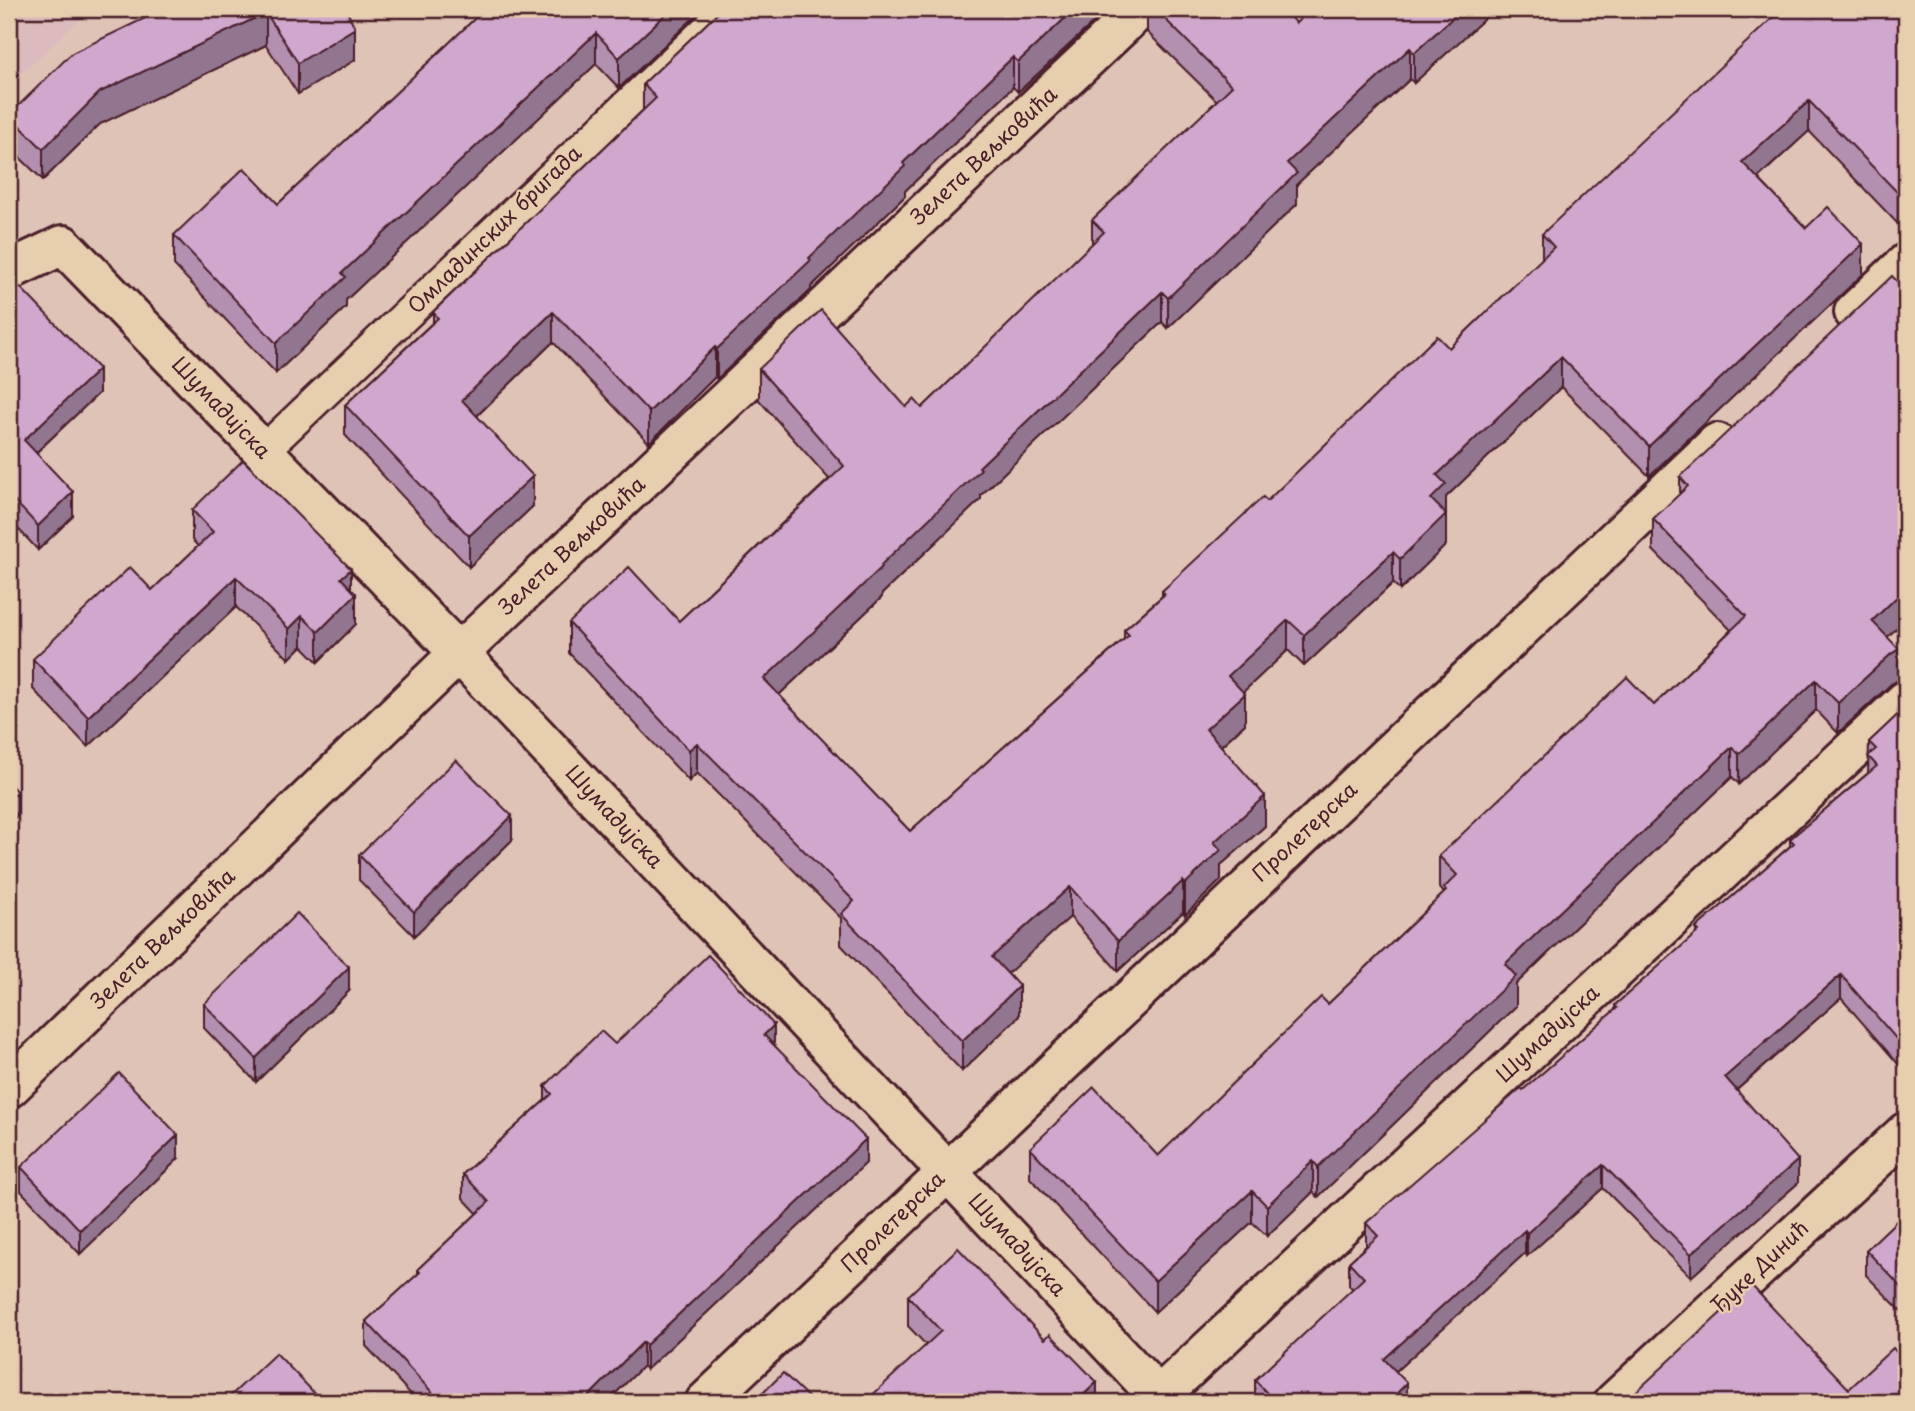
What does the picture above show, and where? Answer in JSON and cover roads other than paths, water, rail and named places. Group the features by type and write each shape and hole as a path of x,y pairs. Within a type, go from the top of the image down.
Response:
{"street":[{"name":"Зелета Вељковића","path":"9,1088 459,653 1140,9"},
{"name":"Шумадијска","path":"9,273 63,245 459,653 1161,1399 1906,700"},
{"path":"1825,340 1906,263"},
{"name":"Пролетерска","path":"705,1402 1745,416"},
{"name":"Ђуке Динић","path":"1614,1402 1906,1132"}],"lane":[{"name":"Омладинских бригада","path":"263,450 728,9"}]}
